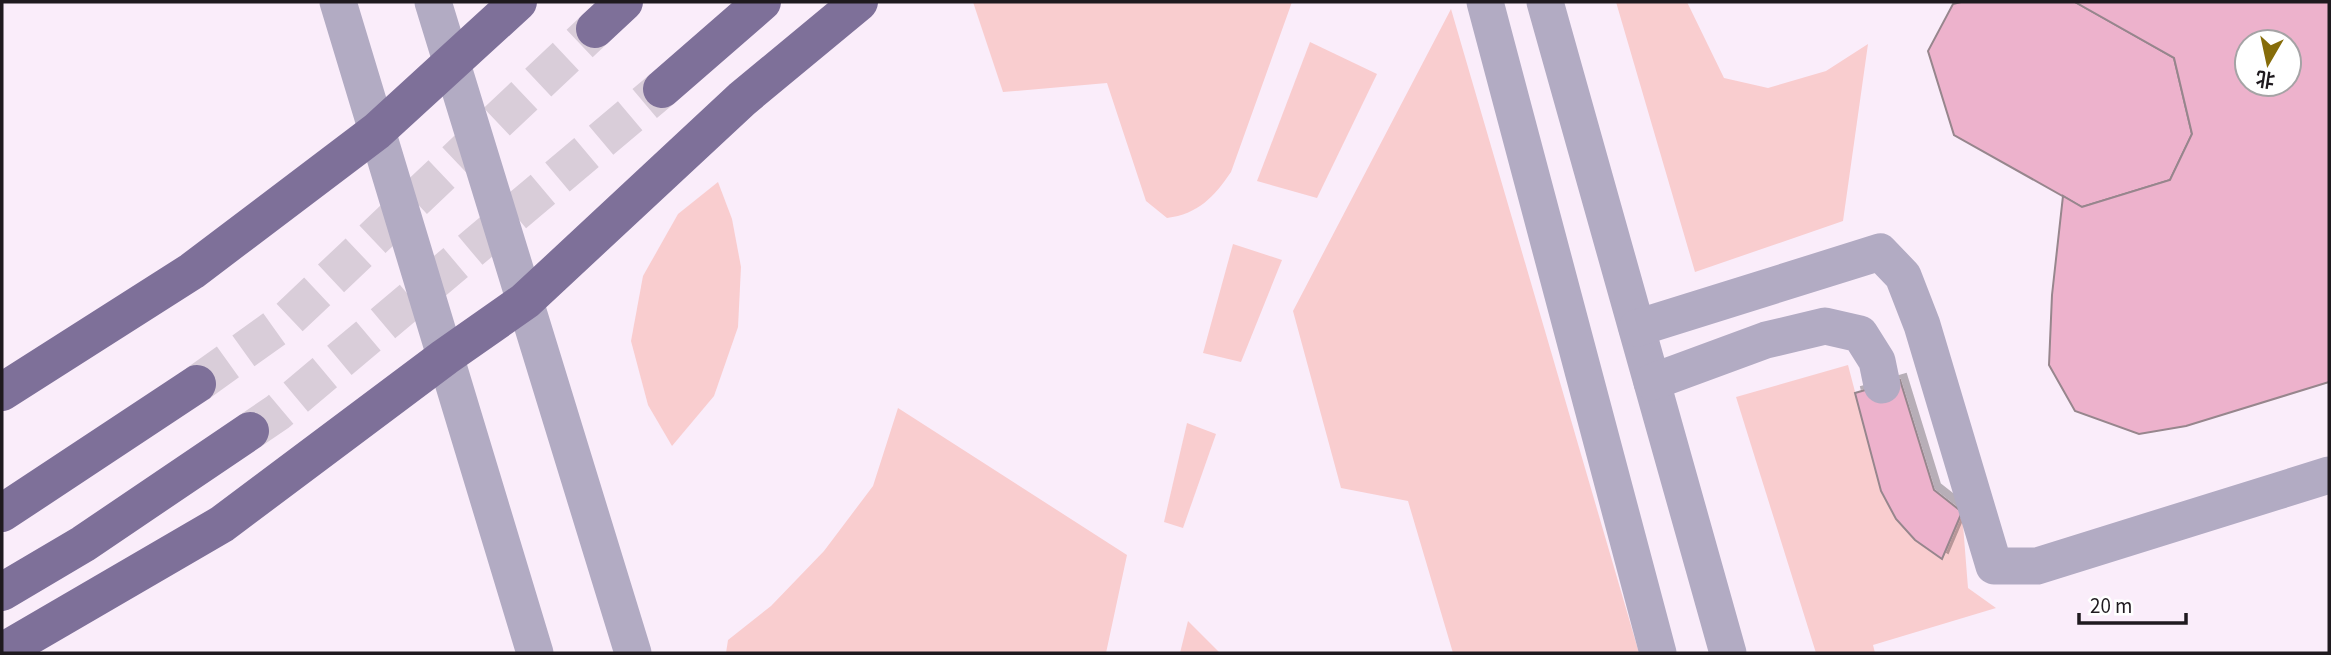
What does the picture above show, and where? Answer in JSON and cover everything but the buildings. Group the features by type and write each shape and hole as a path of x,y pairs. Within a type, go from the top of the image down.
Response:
{"main road":[{"path":"2,392 192,271 377,131 518,2"},
{"path":"595,29 624,2"},
{"path":"662,89 762,2"},
{"path":"2,652 222,524 445,357 525,301 742,99 859,2"},
{"path":"2,513 197,384"},
{"path":"2,592 83,544 250,431"}],"street":[{"path":"338,2 535,653"},
{"path":"433,2 633,653"},
{"path":"1485,2 1658,653"},
{"path":"1545,2 1728,653"},
{"path":"1637,328 1880,252 1903,276 1922,325 1967,485 1994,566 2037,566 2329,475"},
{"path":"1652,382 1766,340 1825,326 1860,334 1877,361 1882,385"}],"shaded area":[{"path":"973,2 1292,2 1231,172 1204,203 1188,213 1167,218 1146,201 1107,83 1003,92"},
{"path":"1616,2 1687,2 1724,78 1768,88 1826,71 1868,44 1843,221 1695,272"},
{"path":"1451,9 1639,653 1453,653 1408,501 1341,488 1293,311"},
{"path":"1310,42 1377,74 1317,198 1257,181"},
{"path":"718,182 732,219 741,267 738,327 714,396 672,446 648,405 631,341 643,276 678,214"},
{"path":"1233,244 1282,260 1241,362 1203,353"},
{"path":"1848,365 1881,491 1896,519 1915,540 1962,512 1968,588 1996,608 1873,645 1875,653 1816,653 1736,397"},
{"path":"898,408 1127,555 1106,653 726,653 728,640 771,606 824,551 873,486"},
{"path":"1187,423 1216,434 1183,528 1164,522"},
{"path":"1188,621 1220,653 1180,653"}],"tunnel":[{"path":"197,384 288,319 595,29"},
{"path":"250,431 278,412 662,89"}]}
